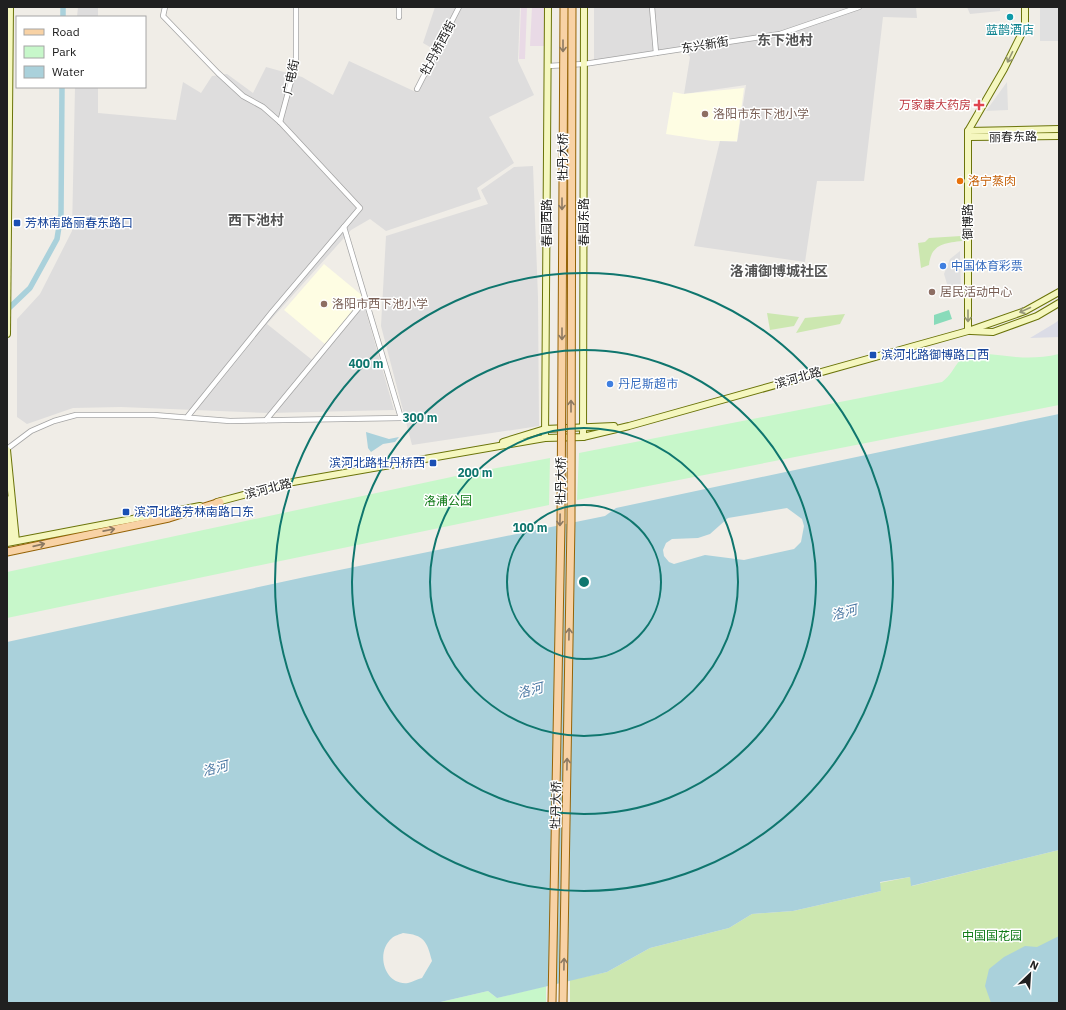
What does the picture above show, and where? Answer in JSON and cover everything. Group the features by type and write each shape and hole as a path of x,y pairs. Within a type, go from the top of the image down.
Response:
{"main road":[{"name":"牡丹大桥","path":"552,1003 561,514 564,7"},
{"name":"牡丹大桥","path":"563,1003 571,522 572,7"},
{"path":"7,552 71,537 169,518 220,502"}],"street":[{"path":"7,334 10,7"},
{"path":"165,7 163,16 218,73 243,96 263,107 280,122 360,208 188,416"},
{"name":"广电街","path":"280,122 296,63 296,7"},
{"path":"399,7 399,17"},
{"name":"牡丹桥西街","path":"417,89 459,7"},
{"name":"春园西路","path":"545,438 548,7"},
{"name":"春园东路","path":"583,437 584,7"},
{"path":"652,7 656,53"},
{"name":"东兴新街","path":"548,66 584,64 780,34 859,7"},
{"path":"968,134 1004,69 1025,27 1025,7"},
{"name":"丽春东路","path":"968,134 1059,129"},
{"name":"丽春东路","path":"968,134 1059,136"},
{"name":"御博路","path":"968,134 968,331"},
{"path":"11,542 7,449 31,431 54,421 76,415 114,414 188,416 230,421 401,418 344,227"},
{"name":"滨河北路","path":"11,542 220,502 293,482 545,438 583,437 629,426 968,331 1025,311 1059,292"},
{"path":"266,420 366,300"},
{"name":"滨河北路","path":"968,331 993,332 1037,316 1059,303"},
{"name":"滨河北路","path":"482,449 545,429 629,426"},
{"path":"7,499 11,542"}],"shaded area":[{"path":"78,7 98,7 98,16 77,16"},
{"path":"435,7 520,7 518,61 534,95 489,117 514,163 477,188 481,199 386,231 370,219 351,230 267,324 316,363 364,305 394,410 269,413 121,407 73,408 27,424 17,417 17,319 40,294 72,231 75,88 98,88 98,113 176,120 183,82 201,93 212,76 227,74 253,93 266,67 302,77 333,95 349,61 418,93 437,51 423,43"},
{"path":"521,7 527,7 525,59 519,59"},
{"path":"532,7 550,7 550,46 530,46"},
{"path":"594,7 916,7 917,18 883,17 864,181 817,181 805,262 694,246 720,141 737,142 746,85 684,94 690,57 683,48 594,60"},
{"path":"967,7 1000,7 1000,11 970,14"},
{"path":"1040,7 1059,7 1059,41 1040,41"},
{"path":"1007,82 1008,110 986,111"},
{"name":"洛阳市东下池小学","path":"744,88 737,141 712,141 666,134 673,92 683,94"},
{"path":"533,166 538,297 539,426 412,445 381,326 386,236 488,204 481,190 514,167"},
{"path":"960,251 961,297 948,287 944,274 950,259"},
{"name":"洛阳市西下池小学","path":"324,264 364,297 326,345 284,310"},
{"path":"1059,320 1059,337 1030,338 1055,323"}],"green space":[{"path":"961,236 962,241 945,244 936,249 930,258 929,265 921,268 918,243 925,242 929,238"},
{"path":"949,310 952,319 934,325 934,315"},
{"path":"767,313 799,317 794,326 770,330"},
{"path":"845,314 840,324 796,333 805,318"},
{"path":"980,353 1029,358 1059,354 1059,405 577,500 579,453 942,382 948,377 960,361 971,355"},
{"name":"洛浦公园","path":"550,458 549,505 7,618 7,572 470,473"},
{"name":"中国国花园","path":"1059,850 1059,1003 570,1003 570,980 607,972 650,948 729,928 752,914 793,911 881,891 879,883 910,877 912,886"},
{"path":"546,986 546,1003 436,1003 488,991 497,998"}],"water":[{"name":"洛河","path":"1059,414 1059,850 911,886 910,877 880,882 881,891 793,911 752,914 729,928 650,948 607,972 497,998 488,991 436,1003 7,1003 7,642 305,577 605,516 616,508","holes":["787,508 802,519 804,526 801,542 794,549 744,560 705,555 674,564 669,562 664,556 663,550 666,543 672,539 698,538 710,534 728,518","403,933 416,935 424,940 432,961 422,978 408,983 400,983 393,979 388,974 383,959 387,944 393,937"]},
{"path":"366,432 389,439 399,437 395,442 383,444 371,452 368,448"},
{"path":"1059,936 1059,1003 991,1003 985,986 989,969 1004,957 1025,946 1037,947"}],"waterway":[{"path":"63,7 63,16"},
{"path":"7,310 30,288 57,239 61,214 62,88"}],"place":[{"name":"蓝鹊酒店","path":"1010,17"},
{"name":"万家康大药房","path":"979,105"},
{"name":"洛阳市东下池小学","path":"705,114"},
{"name":"洛宁蒸肉","path":"960,181"},
{"name":"芳林南路丽春东路口","path":"17,223"},
{"name":"中国体育彩票","path":"943,266"},
{"name":"居民活动中心","path":"932,292"},
{"name":"洛阳市西下池小学","path":"324,304"},
{"name":"滨河北路御博路口西","path":"873,355"},
{"name":"丹尼斯超市","path":"610,384"},
{"name":"滨河北路牡丹桥西","path":"433,463"},
{"name":"滨河北路芳林南路口东","path":"126,512"}],"district":[{"name":"东下池村","path":"785,40"},
{"name":"西下池村","path":"256,220"},
{"name":"洛浦御博城社区","path":"779,271"}]}
